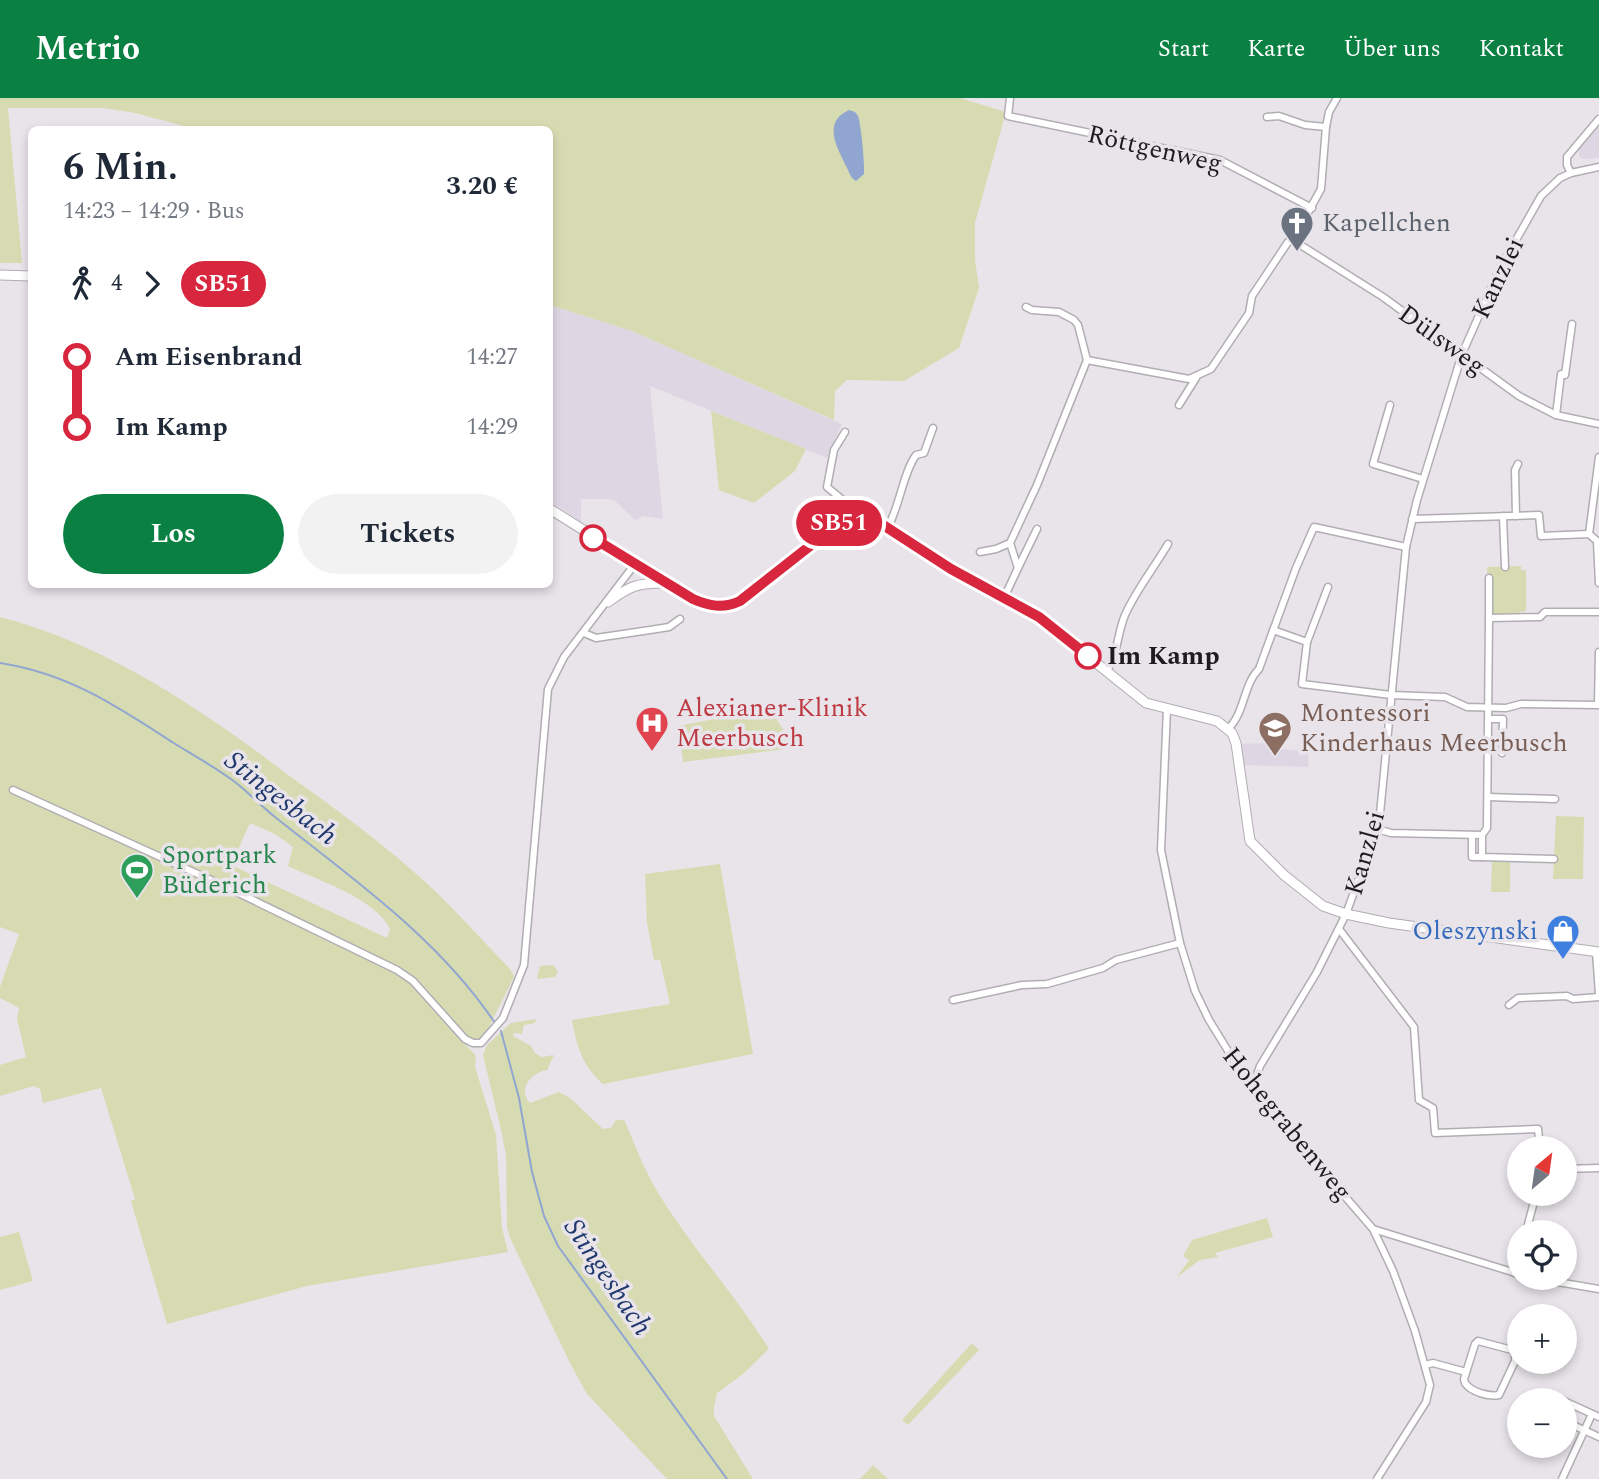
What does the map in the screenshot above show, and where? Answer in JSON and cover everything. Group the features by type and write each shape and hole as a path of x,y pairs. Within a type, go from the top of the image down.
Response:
{"main road":[{"path":"0,275 28,276"},
{"path":"553,511 665,583 703,604 721,607 734,604 839,523 853,517 873,519 959,574 1045,621 1146,703 1209,717 1228,729 1236,743 1247,830 1252,845 1309,897 1323,906 1389,923 1598,952"},
{"path":"608,601 632,585 645,582 665,583"}],"street":[{"name":"Röttgenweg","path":"1010,98 1008,116 1220,160 1312,208"},
{"path":"1087,360 1189,379 1208,372 1215,365 1249,313 1252,296 1312,208 1321,189 1326,127 1329,112 1337,98"},
{"path":"1267,117 1279,116 1305,125 1326,127"},
{"path":"1571,173 1567,157 1599,119"},
{"name":"Kanzlei","path":"1255,1080 1339,929 1377,829 1406,547 1423,479 1462,354 1500,268 1541,196 1560,178 1599,167"},
{"name":"Dülsweg","path":"1291,239 1383,297 1519,396 1556,415 1599,424"},
{"path":"981,552 1010,543 1037,485 1087,360 1078,325 1074,320 1064,313 1026,307"},
{"path":"1556,415 1561,374 1565,375 1572,324"},
{"path":"1179,405 1196,378"},
{"path":"1390,405 1373,464 1423,479"},
{"path":"887,527 900,500 910,463 916,455 924,453 933,428"},
{"path":"845,432 832,456 827,487 863,517"},
{"path":"1589,534 1599,457"},
{"path":"1516,516 1515,470 1518,464"},
{"path":"1412,519 1539,515 1541,536 1589,534 1597,541 1599,583"},
{"path":"1503,516 1505,566"},
{"path":"1228,729 1238,716 1254,674 1259,669 1314,527 1406,547"},
{"path":"1004,598 1037,529"},
{"path":"1010,543 1018,568"},
{"path":"1106,672 1114,658 1120,630 1131,603 1168,544"},
{"path":"13,790 397,970 413,981 465,1039 476,1043 484,1041 503,1018 522,972 530,908 546,696 557,668 635,564"},
{"path":"1482,857 1482,835 1487,828 1490,719 1489,578"},
{"path":"1328,587 1307,642 1302,684 1391,695 1445,697 1466,707 1506,708 1521,704 1598,705 1599,652"},
{"path":"1489,618 1540,617 1545,612 1599,612"},
{"path":"584,633 596,638 669,627 680,619"},
{"path":"1273,630 1307,642"},
{"name":"Hohegrabenweg","path":"1167,709 1161,850 1180,943 1195,990 1209,1020 1238,1067 1255,1080 1267,1106 1373,1229 1393,1271 1425,1365 1430,1385 1426,1402 1377,1479"},
{"path":"1490,719 1503,719 1502,753"},
{"path":"1488,797 1555,799"},
{"path":"1377,829 1391,833 1482,835"},
{"path":"1472,835 1472,857 1554,859"},
{"path":"1339,929 1414,1027 1419,1100 1433,1108 1435,1133 1538,1129 1539,1136"},
{"path":"953,1000 1023,985 1047,984 1102,968 1115,960 1180,943"},
{"path":"1508,1005 1519,998 1567,996 1573,999 1599,996 1598,952"},
{"path":"1577,1169 1599,1168"},
{"path":"1373,1229 1507,1271"},
{"path":"1577,1285 1599,1289"},
{"path":"1478,1341 1515,1353 1515,1361 1499,1395 1494,1396 1468,1387 1464,1379 1466,1372 1478,1341"},
{"path":"1425,1365 1433,1363 1466,1372"},
{"path":"1562,1479 1584,1430 1596,1416 1577,1407"},
{"path":"1577,1427 1599,1437"}],"shaded area":[{"path":"1599,124 1599,158 1582,159 1579,156 1579,148"},
{"path":"553,306 632,331 842,424 827,458 650,386 663,519 643,516 635,520 609,499 581,499 581,522 553,503"},
{"name":"Montessori Kinderhaus Meerbusch","path":"1267,743 1267,747 1309,752 1308,767 1242,765 1240,744"}],"green space":[{"path":"0,98 960,98 1006,112 975,223 975,260 979,288 959,348 904,381 847,380 835,391 834,420 632,331 553,306 553,126 184,126 103,108 8,108 22,263 0,263"},
{"path":"711,411 806,449 795,471 754,503 719,490"},
{"path":"1521,566 1521,570 1526,570 1526,611 1520,612 1519,615 1491,617 1487,567"},
{"path":"0,617 39,629 114,661 151,681 221,726 398,858 438,894 510,969 514,976 478,1049 416,979 375,956 411,983 476,1056 475,1067 496,1135 502,1228 508,1252 307,1286 167,1324 131,1201 135,1199 101,1088 43,1103 40,1089 34,1086 0,1096 0,1065 26,1057 17,1019 19,1008 0,998 0,987 19,934 0,927","holes":["250,823 275,834 293,847 288,866 345,891 372,908 390,929 387,938 231,865"]},
{"path":"770,708 794,748 683,762 678,726"},
{"path":"1556,816 1584,817 1583,879 1553,879"},
{"path":"1492,861 1510,861 1510,892 1491,892"},
{"path":"720,864 753,1054 603,1084 590,1070 582,1055 572,1020 670,1004 660,960 654,960 647,923 645,874"},
{"path":"553,965 558,972 555,977 537,979 540,966"},
{"path":"536,1019 535,1023 524,1025 522,1034 514,1033 513,1036 531,1046 541,1057 554,1055 547,1070 536,1074 528,1082 525,1087 526,1098 530,1103 559,1092 570,1098 603,1129 611,1128 616,1120 624,1120 649,1176 666,1205 769,1349 743,1374 717,1393 714,1407 714,1416 753,1479 667,1479 587,1394 510,1238 507,1227 506,1156 483,1055 487,1045 511,1023"},
{"path":"1267,1218 1273,1237 1215,1253 1218,1257 1200,1260 1177,1277 1189,1260 1183,1256 1192,1240"},
{"path":"19,1232 33,1281 0,1290 0,1237"},
{"path":"972,1343 979,1350 908,1425 902,1420"},
{"path":"873,1465 888,1479 860,1479"}],"water":[{"path":"849,110 858,116 862,145 864,174 856,181 850,174 834,136 836,121"}],"waterway":[{"name":"Stingesbach","path":"0,663 47,674 90,693 235,782 421,937 448,964 495,1023"},
{"name":"Stingesbach","path":"501,1031 519,1098 532,1172 544,1216 558,1246 727,1479"}],"bus line":[{"name":"SB51","path":"593,538 678,591 703,604 721,607 740,601 843,520 853,517 869,518 951,569 1034,613 1088,656"}],"place":[{"name":"Kapellchen","path":"1297,253"},
{"name":"Im Kamp","path":"1088,656"},
{"name":"Alexianer-Klinik Meerbusch","path":"652,753"},
{"name":"Montessori Kinderhaus Meerbusch","path":"1275,758"},
{"name":"Sportpark Büderich","path":"137,900"},
{"name":"Oleszynski","path":"1563,961"}]}
